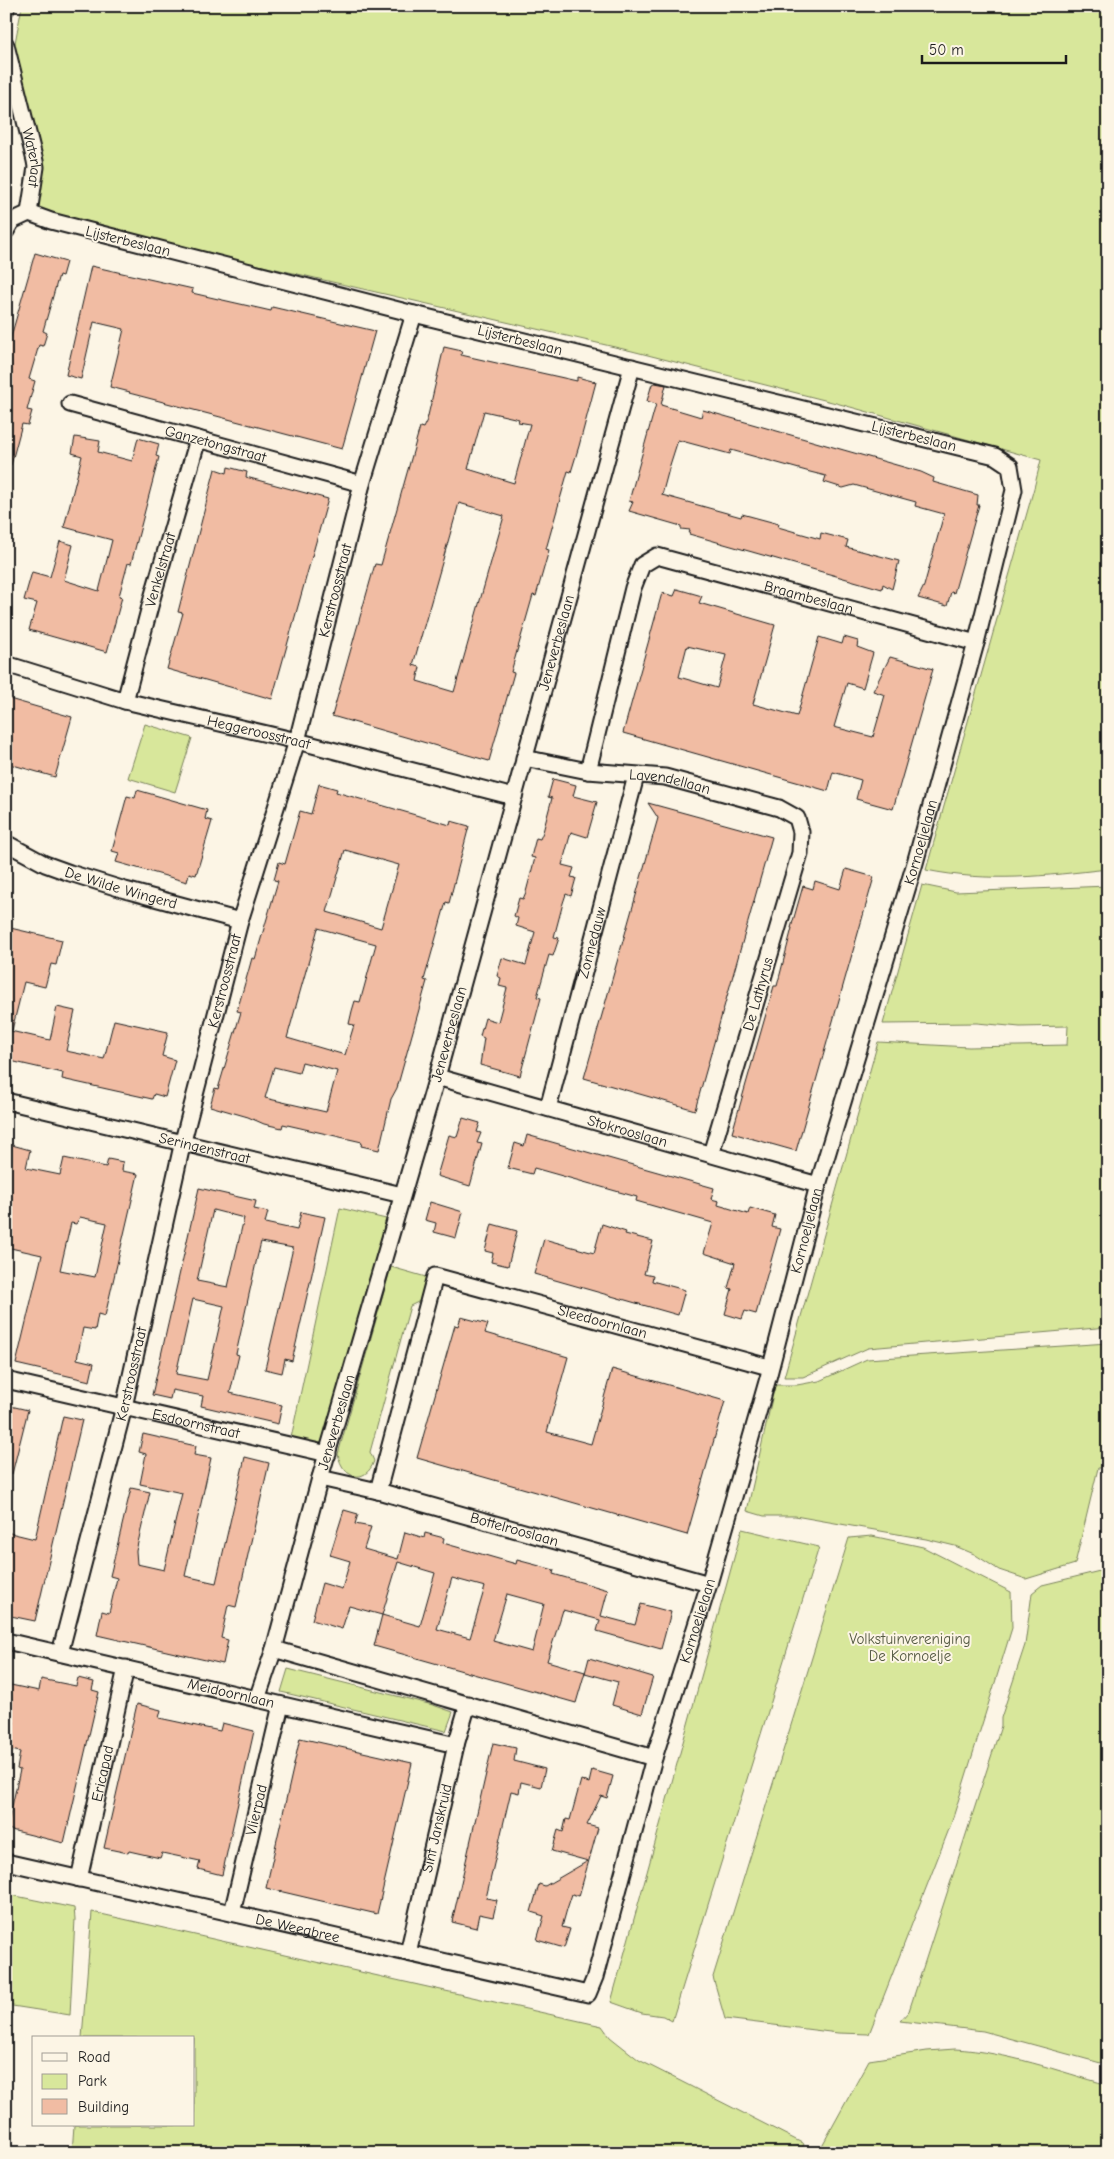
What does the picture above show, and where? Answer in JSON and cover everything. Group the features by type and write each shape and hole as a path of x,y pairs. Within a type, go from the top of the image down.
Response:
{"street":[{"name":"Waterlaat","path":"6,45 36,167 29,214"},
{"path":"6,231 12,221 29,214"},
{"name":"Lijsterbeslaan","path":"29,214 414,314 996,456 1010,466"},
{"name":"Kerstroosstraat","path":"60,1653 124,1407 183,1141 240,921 297,741 362,484 414,314"},
{"name":"Jeneverbeslaan","path":"257,1699 274,1649 320,1478 437,1077 632,367"},
{"name":"Ganzetongstraat","path":"70,404 362,484"},
{"name":"Venkelstraat","path":"125,701 152,595 198,439"},
{"name":"Kornoeljelaan","path":"588,1994 595,1978 654,1758 709,1584 818,1185 915,863 976,642 1014,490 1010,466"},
{"name":"Braambeslaan","path":"588,771 633,588 642,565 657,556 976,642"},
{"name":"Heggeroosstraat","path":"6,664 125,701 297,741 514,797"},
{"name":"Lavendellaan","path":"524,758 588,771 665,777 779,808 796,818 801,832"},
{"name":"Zonnedauw","path":"548,1108 636,776"},
{"name":"De Lathyrus","path":"711,1154 800,853 801,832"},
{"name":"De Wilde Wingerd","path":"6,843 45,864 70,873 240,921"},
{"name":"Stokrooslaan","path":"437,1077 818,1185"},
{"name":"Seringenstraat","path":"6,1101 183,1141 402,1195"},
{"name":"Sleedoornlaan","path":"378,1491 435,1276 769,1367"},
{"name":"Esdoornstraat","path":"6,1380 328,1454"},
{"name":"Bottelrooslaan","path":"320,1478 378,1491 709,1584"},
{"name":"Meidoornlaan","path":"6,1641 456,1745"},
{"path":"274,1649 654,1758"},
{"name":"Ericapad","path":"79,1879 126,1668"},
{"name":"Sint Janskruid","path":"408,1953 456,1745 468,1704"},
{"name":"Vlierpad","path":"232,1913 281,1705"},
{"name":"De Weegbree","path":"6,1862 588,1994"}],"green space":[{"path":"22,6 1108,6 1108,869 1017,877 972,876 926,870 1041,460 836,403 632,351 37,214 14,61 15,43"},
{"path":"145,724 192,738 175,792 128,778"},
{"path":"922,885 956,892 1108,886 1108,1327 868,1348 803,1377 784,1377 878,1042 969,1047 1067,1045 1068,1026 1020,1027 977,1023 883,1024"},
{"path":"340,1208 386,1219 361,1317 321,1445 291,1438"},
{"path":"391,1267 426,1277 420,1301 410,1306 370,1452 374,1461 366,1474 354,1476 344,1469 338,1454"},
{"path":"1108,1343 1108,1468 1098,1468 1075,1564 1026,1579 999,1570 974,1554 955,1546 926,1539 795,1516 764,1516 747,1511 775,1385 797,1385 819,1381 867,1359"},
{"path":"742,1529 819,1547 672,2021 663,2016 642,2013 611,2002"},
{"name":"Volkstuinvereniging De Kornoelje","path":"872,1536 923,1547 1011,1592 1012,1628 951,1824 869,2034 838,2033 725,2019 713,1977 849,1538"},
{"path":"1108,1569 1108,2065 983,2031 900,2021 909,2011 1001,1726 1001,1718 1025,1645 1032,1593 1042,1585"},
{"path":"288,1669 433,1705 453,1712 446,1731 281,1692"},
{"path":"6,1894 74,1908 70,2015 6,2005"},
{"path":"92,1912 602,2026 610,2037 639,2060 804,2144 800,2153 72,2153 74,2126 195,2126 195,2036 82,2036"},
{"path":"955,2049 1013,2058 1108,2085 1108,2153 818,2153 869,2060 927,2051"}],"building":[{"path":"35,253 66,262 62,276 59,275 43,331 47,333 43,346 39,345 29,379 35,381 27,410 32,411 28,425 22,424 11,465 6,464 6,354"},
{"path":"91,266 193,289 192,293 271,311 272,307 375,331 342,449 110,387 124,329 94,322 81,379 66,375"},
{"path":"444,347 462,351 461,355 577,381 577,377 596,382 579,446 571,472 568,471 546,549 549,550 536,596 533,595 511,672 514,673 489,761 332,716 375,564 381,565 420,427 423,428 427,420","holes":["484,411 519,419 518,422 530,424 514,483 468,469","459,503 504,516 454,692 417,681 420,667 413,665"]},
{"path":"652,384 666,385 661,405 701,417 703,410 921,472 934,478 933,482 978,495 977,505 979,505 954,593 951,592 947,606 918,598 924,586 944,514 915,506 916,502 854,485 843,488 824,482 826,476 731,450 730,454 678,440 670,465 662,495 741,517 742,514 779,524 778,527 820,539 821,533 848,540 846,547 899,561 892,589 883,584 882,589 689,534 690,530 681,529 681,526 629,511 633,502 629,501 656,404 647,401"},
{"path":"75,437 100,441 98,452 132,461 138,438 159,444 156,456 159,457 131,564 128,563 119,596 122,597 107,652 29,630 37,603 24,600 32,572 50,577 60,541 73,545 64,580 99,591 112,540 64,527 82,456 72,453"},
{"path":"228,467 247,472 246,477 328,499 272,699 167,669 183,613 178,612 215,469 227,473"},
{"path":"677,589 702,596 699,603 775,625 753,704 797,716 819,637 842,644 844,637 858,641 857,647 873,653 863,688 847,683 834,727 873,737 885,695 873,691 890,657 933,669 893,809 856,799 861,780 833,772 828,791 623,733 662,593 674,596","holes":["687,646 726,655 717,688 679,677"]},
{"path":"6,698 72,717 55,777 6,763"},
{"path":"553,779 576,785 573,796 597,802 587,837 571,832 562,865 574,868 571,877 576,878 571,896 566,894 563,903 554,937 559,938 553,956 549,955 537,997 541,998 520,1076 480,1065 484,1038 480,1036 485,1018 498,1022 507,988 499,986 501,978 497,976 502,958 526,965 535,932 516,926 518,918 514,916 519,898 523,899 526,892 535,858 531,857 536,838 540,839 543,832 552,798 548,797"},
{"path":"319,784 337,789 336,792 450,825 451,821 469,826 449,903 446,902 424,980 427,981 397,1088 391,1099 379,1150 361,1146 362,1142 283,1124 282,1128 264,1124 248,1117 210,1106 215,1088 218,1089 241,1012 237,1011 252,958 255,959 278,881 274,880 279,862 285,864 300,811 311,814","holes":["345,850 399,865 381,928 327,912","318,928 376,944 360,1002 355,1001 352,1011 349,1024 354,1025 345,1055 287,1038","302,1062 337,1071 326,1112 265,1098 274,1067 299,1073"]},
{"path":"137,790 207,810 205,819 212,821 196,875 189,873 187,882 116,862 119,853 112,851 127,796 135,798"},
{"path":"648,803 772,837 695,1110 584,1078 658,818"},
{"path":"846,869 874,877 796,1151 732,1133 774,986 777,986 803,886 813,889 815,881 840,889"},
{"path":"6,927 62,940 56,965 51,964 45,987 24,982 12,1030 6,1030"},
{"path":"57,1007 75,1011 66,1051 104,1059 114,1020 168,1032 162,1056 175,1060 165,1097 154,1094 152,1099 62,1079 63,1073 6,1060 6,1030 50,1040"},
{"path":"463,1118 480,1123 477,1132 481,1133 477,1143 482,1144 470,1186 437,1176 449,1135 457,1137"},
{"path":"527,1135 714,1188 711,1199 719,1201 718,1205 748,1214 750,1208 775,1215 772,1227 780,1229 756,1314 745,1311 742,1319 725,1314 732,1289 728,1288 735,1263 704,1253 713,1223 636,1201 637,1197 534,1168 532,1174 508,1168 515,1143 524,1146"},
{"path":"12,1145 30,1150 26,1168 60,1175 64,1158 106,1167 108,1159 123,1162 122,1171 138,1174 105,1316 98,1314 95,1330 83,1328 77,1359 94,1363 90,1381 16,1364 42,1255 6,1247 6,1168","holes":["80,1217 107,1223 95,1277 60,1270 71,1223 76,1224"]},
{"path":"199,1188 256,1201 254,1209 268,1212 265,1223 297,1230 301,1212 325,1217 292,1361 285,1359 282,1373 265,1369 293,1248 261,1242 257,1258 236,1354 239,1355 230,1393 282,1405 278,1424 201,1406 203,1396 172,1390 170,1399 152,1395","holes":["213,1210 244,1218 228,1287 197,1281","193,1299 224,1306 207,1380 176,1374"]},
{"path":"430,1202 463,1212 456,1238 434,1232 436,1223 425,1220"},
{"path":"492,1224 517,1231 508,1266 491,1262 493,1253 485,1251"},
{"path":"602,1224 626,1232 625,1234 653,1241 644,1274 653,1276 652,1281 685,1290 678,1315 534,1274 544,1239 594,1253"},
{"path":"461,1317 488,1324 485,1333 568,1357 547,1432 591,1444 612,1369 725,1401 687,1535 417,1458 455,1325 458,1326"},
{"path":"6,1405 28,1410 12,1474 6,1474"},
{"path":"63,1416 82,1420 35,1621 6,1615 6,1532 35,1539"},
{"path":"143,1434 196,1446 194,1455 211,1458 185,1576 216,1583 245,1457 269,1463 236,1607 228,1605 221,1638 228,1640 223,1664 97,1635 102,1611 109,1613 117,1578 110,1576 131,1488 150,1492 136,1551 137,1564 164,1570 182,1493 140,1484 146,1454 139,1452"},
{"path":"344,1510 358,1514 355,1524 371,1527 364,1549 398,1559 405,1532 424,1538 425,1533 444,1538 443,1543 516,1564 517,1560 554,1570 553,1574 608,1590 601,1616 635,1625 641,1604 671,1612 661,1649 597,1631 600,1620 563,1610 547,1661 585,1672 576,1703 374,1646 382,1615 349,1606 342,1629 312,1620 322,1583 342,1589 350,1561 330,1555","holes":["398,1562 435,1573 420,1626 382,1615","452,1578 485,1587 470,1638 437,1629","507,1594 544,1604 532,1652 493,1641"]},
{"path":"589,1658 653,1677 642,1714 612,1705 618,1682 585,1673"},
{"path":"78,1678 94,1682 92,1690 99,1692 64,1843 7,1829 20,1770 17,1769 20,1752 7,1749 14,1722 6,1720 6,1684 39,1691 41,1679 76,1686"},
{"path":"137,1704 161,1710 159,1718 220,1731 222,1723 254,1731 222,1875 198,1869 200,1861 162,1853 160,1858 104,1848"},
{"path":"300,1738 412,1763 377,1914 266,1888"},
{"path":"493,1743 516,1748 514,1761 545,1769 541,1787 521,1782 519,1793 511,1791 486,1898 497,1900 493,1917 479,1914 476,1928 452,1922"},
{"path":"592,1770 613,1776 607,1798 601,1796 587,1825 598,1828 579,1896 572,1894 567,1909 562,1927 570,1929 564,1948 537,1940 544,1916 531,1912 539,1884 545,1886 588,1861 552,1851 558,1830 563,1832 566,1819 570,1820 581,1780 589,1783"}]}
